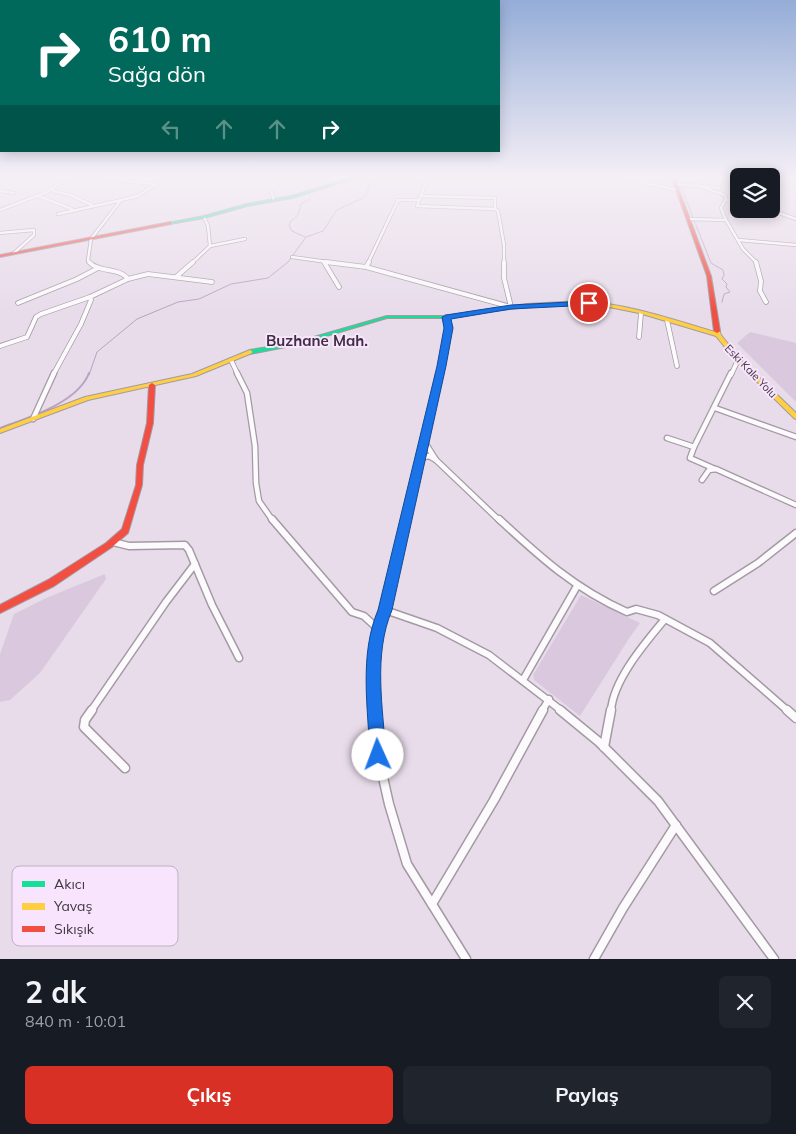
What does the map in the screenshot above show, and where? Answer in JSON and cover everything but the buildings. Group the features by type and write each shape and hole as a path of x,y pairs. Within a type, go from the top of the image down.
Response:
{"street":[{"path":"107,221 91,238 88,260 92,266 124,274 128,279"},
{"path":"0,256 184,221"},
{"path":"206,221 210,246"},
{"path":"366,267 388,221"},
{"path":"500,221 504,245 504,278 511,307"},
{"name":"Eski Kale Yolu","path":"692,221 708,276 718,335 738,360 796,417"},
{"path":"726,221 743,249 756,260 760,291 766,302"},
{"path":"0,233 21,230 35,231 34,235 14,253"},
{"path":"176,276 210,246 245,239"},
{"path":"739,240 796,245"},
{"path":"292,257 366,267 511,307"},
{"path":"324,261 340,287"},
{"path":"18,303 77,280 98,268"},
{"path":"0,346 27,337 36,317 41,314 90,297 128,279 153,273 212,282"},
{"path":"33,419 48,384 82,324 91,300 90,297"},
{"path":"0,431 87,398 194,375 244,353 294,344 387,317 446,317 511,307 589,303 614,306 718,335"},
{"path":"640,313 640,337"},
{"path":"446,317 449,328 385,610 377,628 374,666 378,755 389,804 407,864 466,959"},
{"path":"667,320 677,366"},
{"path":"231,360 247,393 255,446 256,483 259,501 276,525 352,612 364,616 377,628"},
{"path":"738,360 690,458 796,505"},
{"path":"0,609 51,583 113,542 125,531 140,485 140,465 150,423 152,385"},
{"path":"715,408 796,437"},
{"path":"667,438 694,447"},
{"path":"424,441 436,460 473,496 536,553 577,586 602,601 627,612 636,610 658,615 710,643 796,718"},
{"path":"420,458 429,456 436,460"},
{"path":"702,480 709,470 716,469"},
{"path":"714,591 758,563 796,533"},
{"path":"113,542 129,546 185,545 212,606 239,658"},
{"path":"126,768 84,728 85,720 166,602 195,564"},
{"path":"523,680 577,586"},
{"path":"385,610 437,628 489,655 549,699 604,747 658,801 774,959"},
{"path":"604,747 610,722 612,697 642,647 665,619"},
{"path":"432,904 494,800 549,699"},
{"path":"594,959 622,908 676,825"}],"shaded area":[{"path":"750,332 796,343 796,402 737,343"},
{"path":"105,574 106,579 40,673 10,700 0,702 0,654 14,614 46,598"},
{"path":"581,595 640,623 580,716 534,680 533,675"}],"waterway":[{"path":"291,221 289,226 292,231 305,237"},
{"path":"89,375 97,352 137,319 178,302 199,299 231,284 268,278 288,262 306,237 323,231 330,221"},
{"path":"696,225 711,263 723,270 724,275 722,279 727,284 726,287 730,292 724,294 722,302"},
{"path":"0,428 37,414 63,401 83,384 89,373"}],"traffic: fast":[{"path":"170,223 183,221"},
{"path":"250,352 294,344 387,317 446,317 476,312"}],"traffic: slow":[{"path":"476,312 546,304 599,304 640,312 718,335"},
{"path":"717,331 718,335 738,360 796,417"},
{"path":"0,431 87,398 194,375 250,352"}],"traffic: jam":[{"path":"689,221 709,276 717,331"},
{"path":"0,256 170,223"},
{"path":"0,609 51,583 109,545 125,531 139,485 140,465 150,423 152,385"}],"district":[{"name":"Buzhane Mah.","path":"317,340"}],"route":[{"path":"378,755 374,666 377,628 385,610 441,366 449,328 446,317 511,307 589,303"}]}
